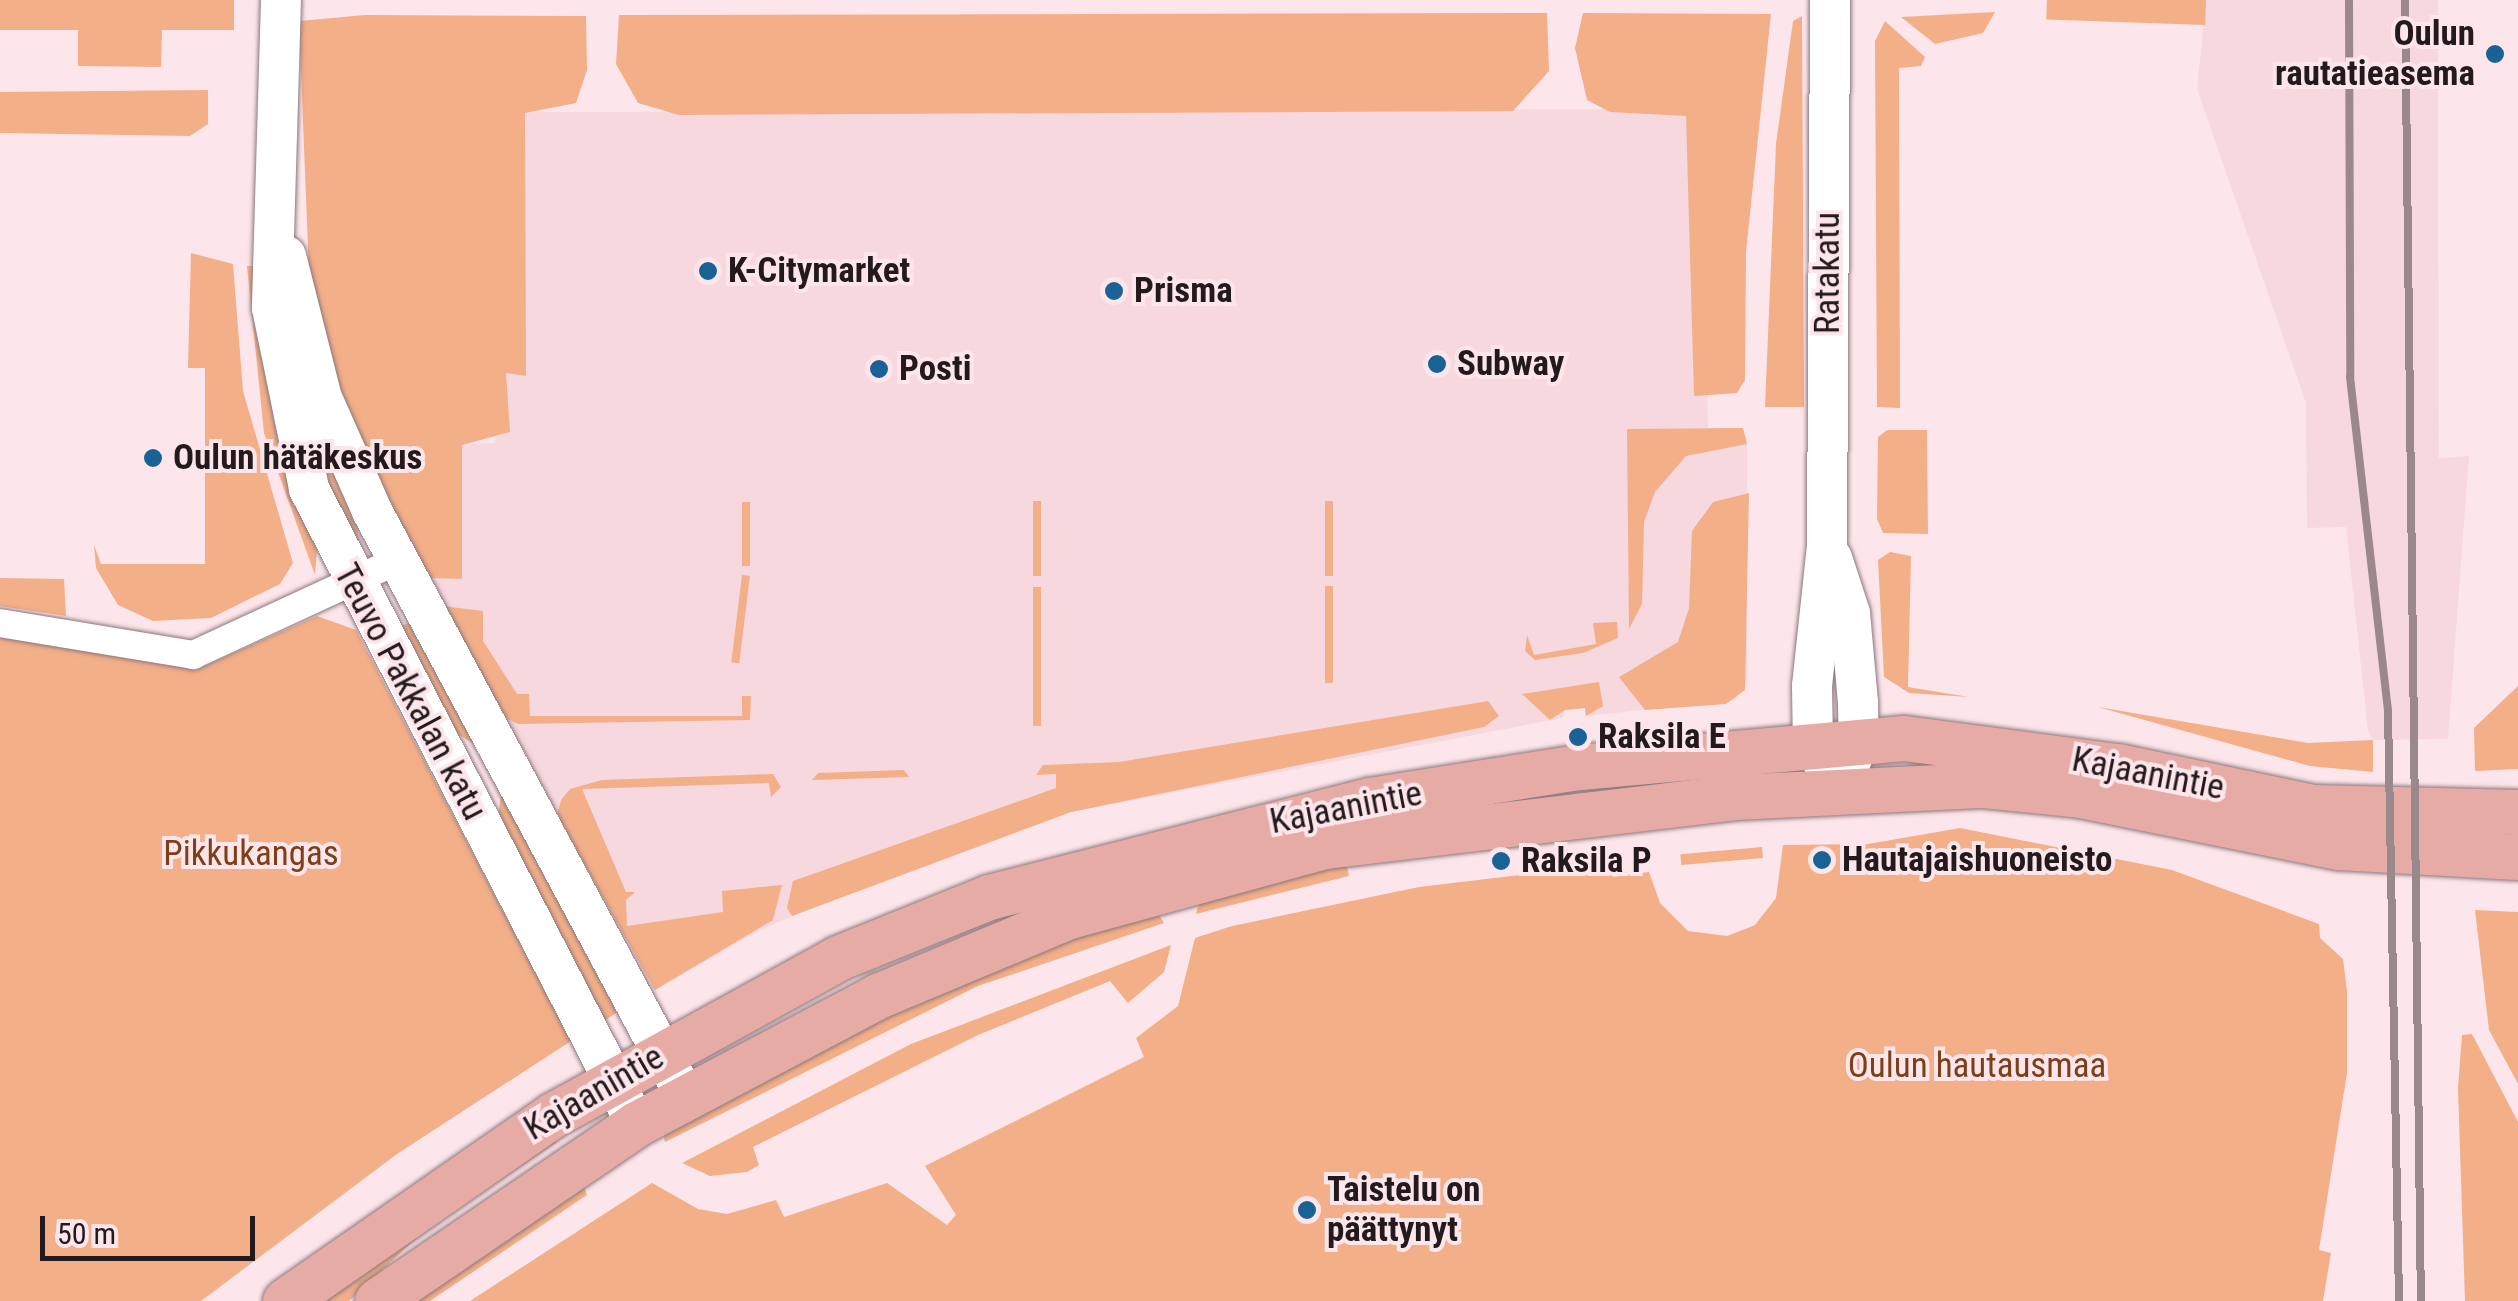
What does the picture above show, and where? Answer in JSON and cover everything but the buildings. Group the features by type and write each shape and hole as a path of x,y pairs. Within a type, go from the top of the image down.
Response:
{"main road":[{"name":"Kajaanintie","path":"286,1301 460,1173 614,1079 838,958 989,897 1191,841 1580,767 1859,741 1996,746 2313,807 2518,812"},
{"name":"Kajaanintie","path":"378,1301 636,1124 880,995 1070,916 1325,846 1839,789 2003,787 2339,847 2518,857"}],"street":[{"name":"Teuvo Pakkalan katu","path":"281,0 280,233 272,308 281,379 309,489 351,583 636,1124"},
{"name":"Ratakatu","path":"1813,745 1827,545 1830,0"},
{"name":"Teuvo Pakkalan katu","path":"280,233 322,398 399,560 686,1098"},
{"name":"Ratakatu","path":"1827,545 1850,613 1859,741 1839,789"},
{"path":"0,623 193,655 399,560"},
{"path":"1813,745 1839,789"}],"shaded area":[{"path":"2206,0 2438,0 2439,458 2469,456 2448,739 2373,740 2368,731 2346,527 2307,528 2306,403 2197,89"},
{"path":"1702,109 1708,428 1743,428 1747,444 1747,680 1735,700 1586,716 1585,708 1565,710 1562,718 1071,812 899,871 760,930 655,990 647,984 427,578 462,444 495,443 506,372 525,376 525,112"}],"green space":[{"path":"0,0 234,0 234,30 162,30 161,67 78,66 78,30 0,30"},
{"path":"2047,0 2206,0 2205,25 2046,19"},
{"path":"1995,12 1983,33 1935,44 1901,17"},
{"path":"1547,13 1549,71 1513,111 679,115 638,103 616,64 619,15"},
{"path":"1583,13 1771,14 1746,252 1745,380 1737,393 1694,396 1686,116 1610,112 1587,100 1575,48"},
{"path":"365,15 586,16 587,70 576,103 525,113 526,376 506,373 510,432 462,445 462,579 427,578 340,401 310,298 299,21"},
{"path":"1802,16 1804,407 1765,407 1776,144 1793,21"},
{"path":"1885,21 1925,57 1921,66 1899,68 1900,408 1877,407 1875,41"},
{"path":"208,90 208,124 190,136 0,133 0,92"},
{"path":"191,253 233,264 243,391 293,563 280,584 211,618 153,621 118,605 96,568 94,545 101,564 205,564 205,368 188,368"},
{"path":"247,266 256,266 274,421 317,549 315,575 264,433"},
{"path":"287,294 357,523 359,543 320,480"},
{"path":"1743,428 1747,444 1686,456 1655,492 1644,522 1642,604 1629,629 1627,429"},
{"path":"1887,430 1927,430 1928,534 1883,533 1877,519 1878,437"},
{"path":"1749,493 1745,690 1726,704 1645,710 1619,677 1678,642 1689,608 1692,531 1713,502"},
{"path":"1033,501 1041,501 1041,576 1033,576"},
{"path":"1325,501 1333,501 1333,576 1325,576"},
{"path":"742,502 750,502 750,566 742,566"},
{"path":"1890,552 1911,556 1908,687 1969,697 1909,693 1884,677 1878,560"},
{"path":"742,575 750,576 739,663 731,662"},
{"path":"0,578 64,579 66,616 0,606"},
{"path":"1325,586 1333,586 1333,683 1325,683"},
{"path":"1033,587 1041,587 1041,726 1033,726"},
{"path":"443,606 483,611 483,641 517,694 529,694 530,716 742,716 742,696 751,696 750,720 518,724 502,716"},
{"name":"Pikkukangas","path":"317,616 356,630 571,1041 397,1154 201,1301 0,1301 0,637 200,668"},
{"path":"413,621 481,748 447,728 393,630"},
{"path":"1617,622 1618,638 1583,653 1535,660 1525,651 1527,635 1534,655 1596,644 1593,623"},
{"path":"1599,682 1603,706 1586,716 1585,708 1565,710 1550,720 1522,694"},
{"path":"2518,686 2518,769 2475,771 2474,728"},
{"path":"1488,701 1499,716 1484,727 1071,812 792,916 787,908 793,881 1056,788 1056,774 1036,775 1043,765 1119,762"},
{"path":"2098,707 2308,743 2373,740 2373,772 2310,766"},
{"path":"904,770 909,777 812,780 818,773"},
{"path":"773,774 781,787 771,797 769,783 582,789 626,892 635,892 626,900 627,926 723,912 722,891 782,885 773,920 655,990 557,815 561,800 570,789 602,780"},
{"path":"502,786 620,1010 603,1022 498,820"},
{"name":"Oulun hautausmaa","path":"1960,828 2172,870 2319,924 2320,938 2343,959 2347,991 2347,1073 2319,1250 2331,1253 2323,1301 470,1301 652,1183 698,1209 727,1214 776,1200 784,1217 887,1183 947,1225 956,1215 925,1166 1144,1057 1136,1038 1178,1006 1195,938 1232,926 1419,887 1611,864 1613,877 1649,872 1660,903 1688,931 1727,936 1755,925 1776,898 1783,845 1868,844"},
{"path":"1762,847 1763,858 1681,865 1680,854"},
{"path":"1346,862 1349,876 1196,914 1199,902"},
{"path":"2475,910 2518,912 2518,1084 2489,1030"},
{"path":"1157,912 1164,923 978,986 665,1142 663,1134 698,1112 934,992 1058,940"},
{"path":"1171,945 1164,972 1128,1003 1110,981 978,1035 753,1147 759,1165 747,1172 710,1176 682,1163 911,1044"},
{"path":"2472,1034 2518,1122 2518,1301 2465,1301 2458,1088 2462,1035"},
{"path":"553,1135 557,1142 424,1231 349,1301 313,1301"},
{"path":"583,1184 587,1195 430,1301 408,1301"}],"railway":[{"path":"2349,0 2350,377 2388,711 2399,1301"},
{"path":"2405,0 2421,1301"}],"place":[{"name":"Oulun rautatieasema","path":"2495,54"},
{"name":"K-Citymarket","path":"708,271"},
{"name":"Prisma","path":"1114,291"},
{"name":"Subway","path":"1437,364"},
{"name":"Posti","path":"879,369"},
{"name":"Oulun hätäkeskus","path":"153,458"},
{"name":"Raksila E","path":"1578,737"},
{"name":"Hautajaishuoneisto","path":"1822,860"},
{"name":"Raksila P","path":"1501,861"},
{"name":"Taistelu on päättynyt","path":"1307,1210"}]}
